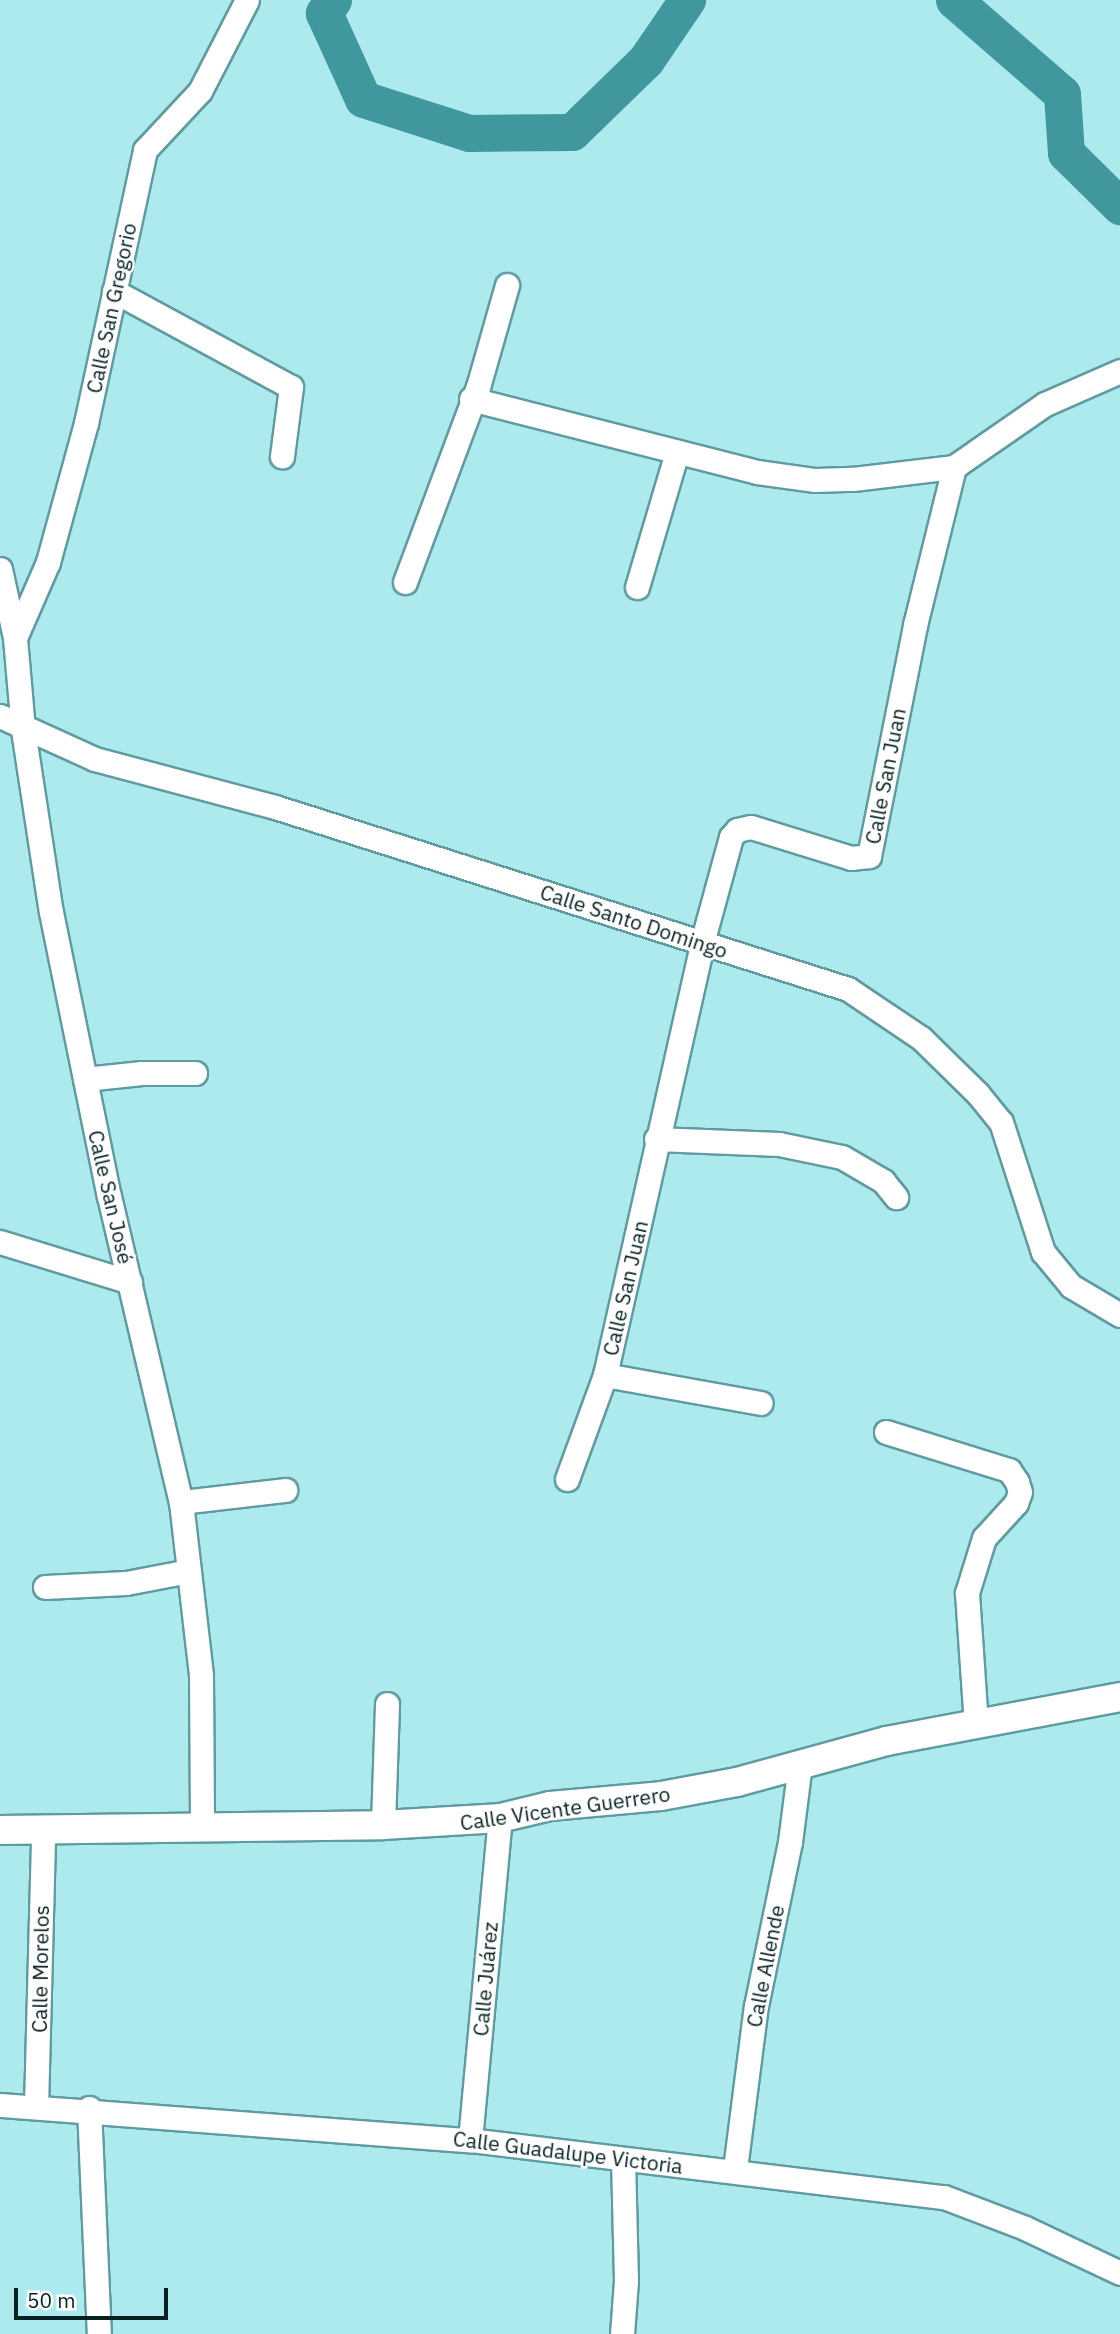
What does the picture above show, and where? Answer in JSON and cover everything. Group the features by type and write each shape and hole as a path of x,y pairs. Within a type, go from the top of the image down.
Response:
{"street":[{"name":"Calle San Gregorio","path":"15,638 48,562 86,423 145,150 200,91 247,0"},
{"path":"405,582 471,399 508,285"},
{"path":"114,291 291,387 282,456"},
{"path":"471,399 677,452 815,480 954,467 1045,404 1120,371"},
{"path":"637,587 677,452"},
{"name":"Calle San Juan","path":"567,1479 605,1375 656,1139 702,943 731,837 737,830 751,827 858,860 869,856 915,625 954,467"},
{"name":"Calle San José","path":"0,569 15,638 23,730 51,912 85,1079 181,1502 201,1675 202,1826"},
{"name":"Calle Santo Domingo","path":"0,716 23,730 95,759 288,811 848,989 921,1038 1001,1122 1043,1252 1071,1286 1120,1315"},
{"path":"85,1079 142,1073 195,1073"},
{"path":"656,1139 779,1144 842,1157 883,1181 896,1197"},
{"path":"0,1242 130,1282"},
{"path":"605,1375 761,1403"},
{"path":"886,1432 1009,1470 1017,1482 1020,1492 1016,1503 984,1538 967,1593 976,1724"},
{"path":"181,1502 285,1490"},
{"path":"45,1587 126,1583 189,1572"},
{"name":"Calle Vicente Guerrero","path":"0,1830 43,1832 202,1826 383,1825 500,1818 550,1806 661,1796 737,1782 800,1764 976,1724 1120,1697"},
{"path":"383,1825 387,1704"},
{"name":"Calle Allende","path":"734,2169 755,2006 790,1842 800,1764"},
{"name":"Calle Juárez","path":"470,2140 500,1818"},
{"name":"Calle Morelos","path":"36,2107 43,1832"},
{"name":"Calle Guadalupe Victoria","path":"0,2105 89,2108 470,2140 623,2161 734,2169 944,2197 1025,2228 1120,2273"},
{"path":"89,2108 99,2334"},
{"path":"622,2334 626,2281 623,2161"}],"waterway":[{"path":"333,0 324,13 363,99 469,133 572,132 646,60 687,0"},
{"path":"954,0 1062,94 1066,153 1120,206"}]}
